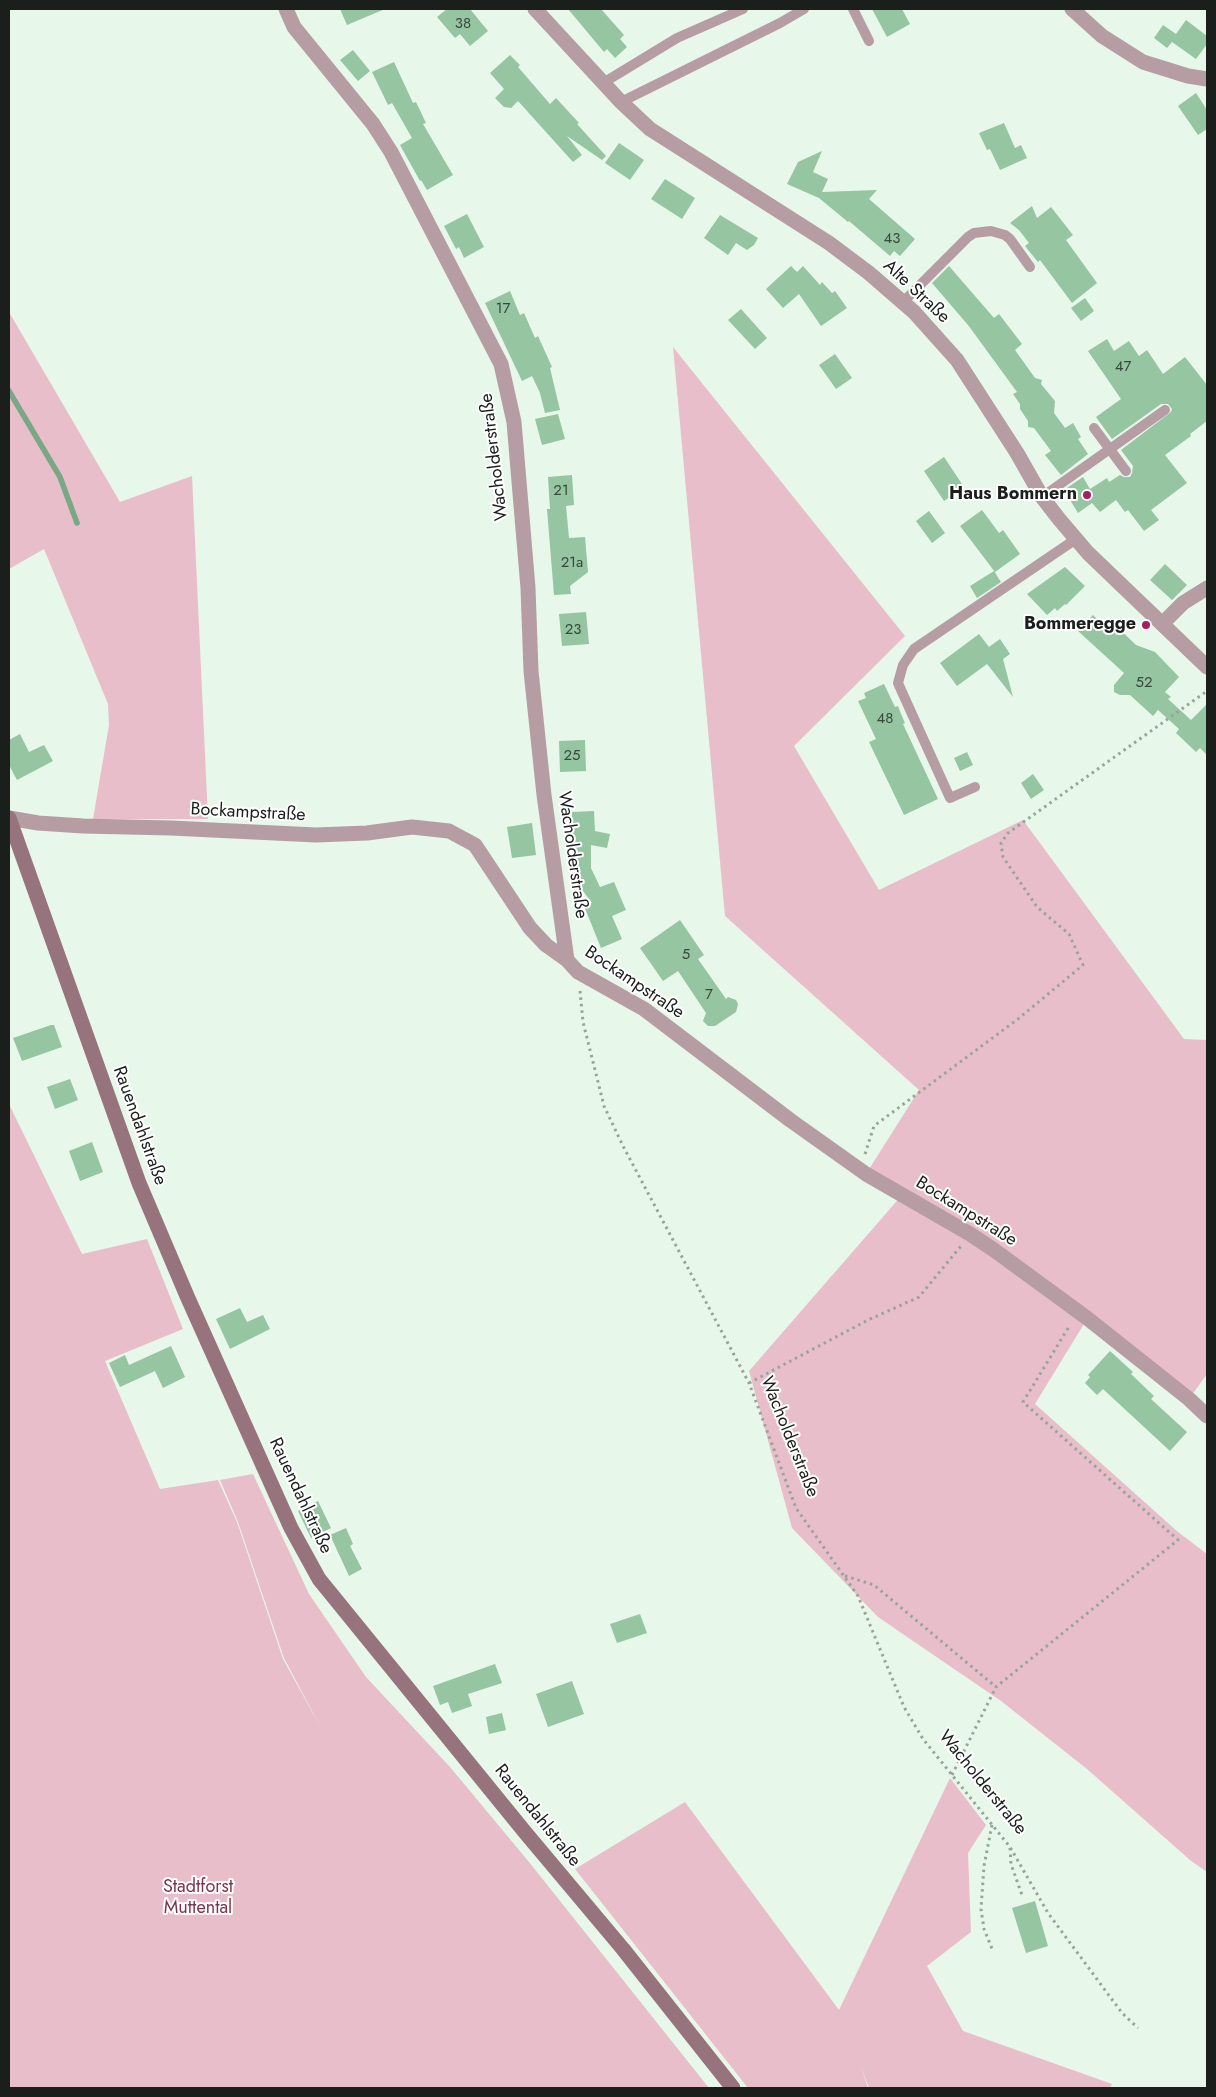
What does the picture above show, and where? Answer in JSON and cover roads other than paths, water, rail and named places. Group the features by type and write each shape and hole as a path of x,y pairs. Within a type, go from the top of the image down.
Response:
{"street":[{"name":"Wacholderstraße","path":"286,9 294,27 373,124 391,152 501,364 514,422 528,588 532,680 544,795 567,960"},
{"name":"Alte Straße","path":"535,9 621,102 650,129 828,243 869,273 914,312 957,360 1017,453 1042,497 1076,539 1088,553 1207,667"},
{"path":"1072,9 1102,36 1143,62 1178,73 1207,79"},
{"path":"1162,624 1183,603 1207,588"},
{"name":"Bockampstraße","path":"9,818 38,823 83,826 171,828 316,836 367,833 412,827 449,831 475,845 530,928 546,945 567,960 578,972 644,1009 790,1120 858,1168 970,1234 1078,1312 1189,1399 1207,1416"},
{"name":"Rauendahlstraße","path":"9,818 139,1183 187,1296 291,1528 319,1579 524,1831 623,1949 733,2088"}],"lane":[{"path":"603,83 677,38 742,9"},
{"path":"621,102 780,23 804,9"},
{"path":"853,9 869,41"},
{"path":"903,302 974,233 992,231 1005,235 1030,267"},
{"path":"1042,497 1165,410"},
{"path":"1094,428 1126,471"},
{"path":"975,787 950,798 898,683 904,665 914,649 1076,539"}],"waterway":[{"path":"9,391 60,477 77,523"}],"place":[{"name":"Haus Bommern","path":"1087,495"},
{"name":"Bommeregge","path":"1146,625"}],"park label":[{"name":"Stadtforst Muttental","path":"198,1898"}]}
